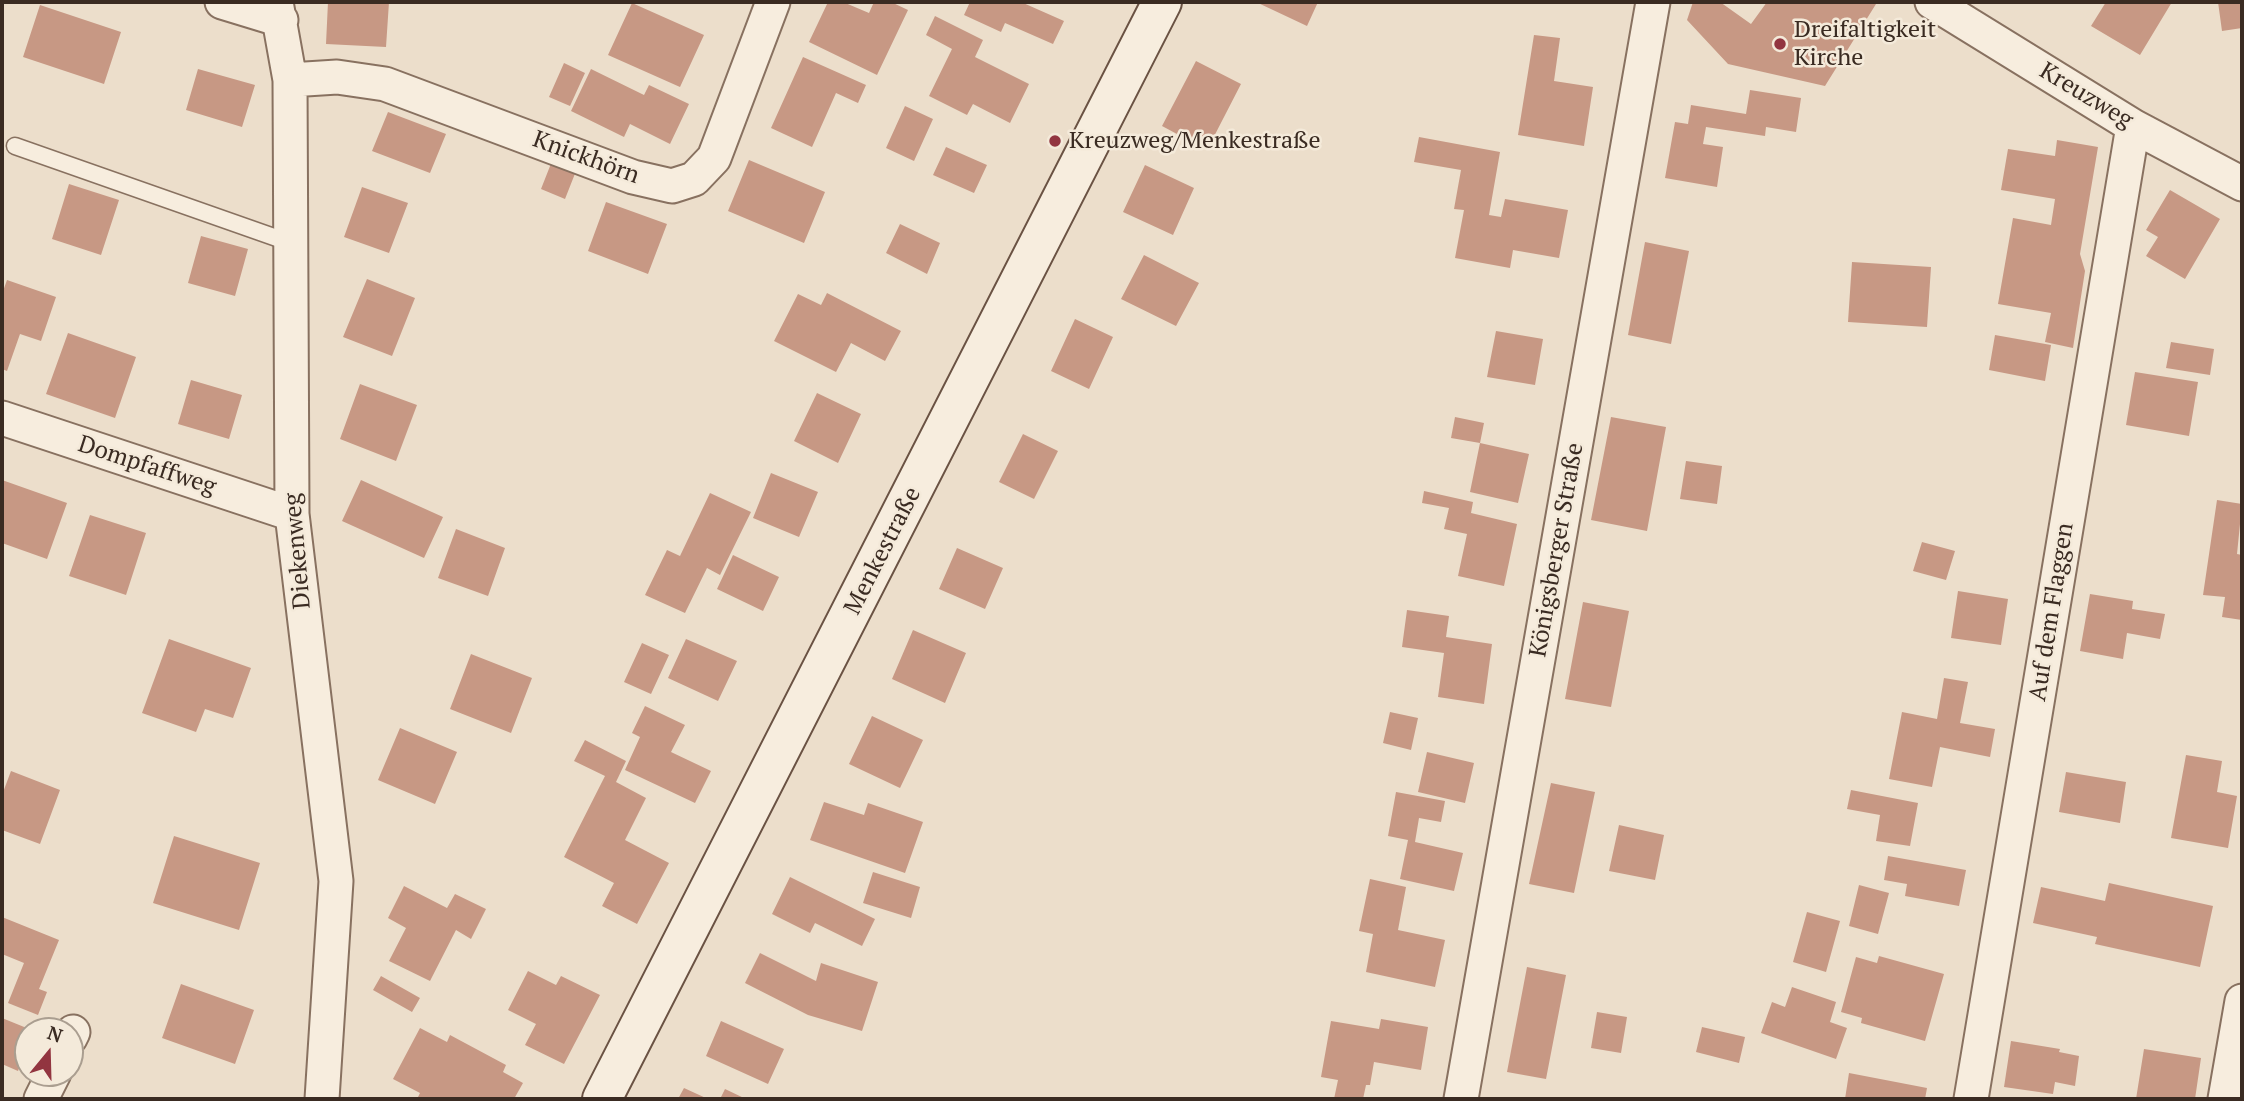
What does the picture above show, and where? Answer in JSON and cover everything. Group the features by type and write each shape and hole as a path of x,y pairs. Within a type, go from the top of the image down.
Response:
{"street":[{"path":"222,2 278,11"},
{"name":"Knickhörn","path":"290,80 337,77 385,84 633,177 672,186 694,179 714,158 773,2"},
{"name":"Menkestraße","path":"602,1099 1162,2"},
{"name":"Königsberger Straße","path":"1461,1099 1653,2"},
{"name":"Kreuzweg","path":"1932,2 2133,126 2242,184"},
{"name":"Diekenweg","path":"278,11 290,80 292,514 336,881 322,1099"},
{"name":"Auf dem Flaggen","path":"1971,1099 2133,126"},
{"name":"Dompfaffweg","path":"2,418 292,514"},
{"path":"2225,1099 2242,1001"}],"lane":[{"path":"15,146 291,243"}],"building":[{"path":"328,2 389,2 386,47 326,44"},
{"path":"828,2 843,2 869,13 874,2 891,2 908,10 877,75 809,42"},
{"path":"970,2 1021,2 1064,21 1053,44 1005,23 1001,32 964,15"},
{"path":"1256,2 1318,2 1307,26"},
{"name":"Dreifaltigkeit Kirche","path":"1693,2 1720,2 1751,24 1767,2 1876,4 1825,86 1728,64 1687,20"},
{"path":"2106,2 2172,2 2140,55 2091,26"},
{"path":"2218,2 2242,2 2242,28 2222,31"},
{"path":"632,3 704,35 680,87 608,55"},
{"path":"40,5 121,32 104,84 23,57"},
{"path":"935,16 983,40 975,57 1029,84 1010,123 973,104 967,115 929,96 952,49 926,35"},
{"path":"1534,35 1560,38 1554,81 1593,87 1584,146 1518,135"},
{"path":"803,57 866,85 858,103 836,93 812,147 771,128"},
{"path":"1196,61 1241,84 1207,150 1162,126"},
{"path":"564,63 585,73 570,106 549,97"},
{"path":"198,69 255,85 242,127 186,110"},
{"path":"591,69 644,95 649,85 689,104 670,144 630,124 624,137 571,111"},
{"path":"1750,90 1801,98 1796,132 1766,127 1765,136 1706,127 1703,144 1723,147 1717,187 1665,178 1675,122 1688,124 1691,105 1746,114"},
{"path":"905,106 933,119 914,161 886,148"},
{"path":"388,112 446,134 430,173 372,151"},
{"path":"1419,137 1500,152 1489,215 1501,217 1505,199 1568,210 1559,258 1513,250 1510,268 1455,258 1464,210 1454,209 1461,170 1414,162"},
{"path":"2057,140 2098,147 2080,254 2085,271 2073,348 2045,342 2051,313 1998,304 2013,218 2051,225 2055,199 2001,190 2008,149 2055,156"},
{"path":"946,147 987,165 974,193 933,175"},
{"path":"554,156 578,166 565,199 541,189"},
{"path":"749,160 825,192 804,243 728,211"},
{"path":"1145,165 1194,188 1173,235 1123,212"},
{"path":"69,184 119,200 101,255 52,239"},
{"path":"362,187 408,203 389,253 344,237"},
{"path":"2170,190 2220,219 2185,279 2146,256 2158,237 2146,230"},
{"path":"606,202 667,224 648,274 588,251"},
{"path":"900,224 940,243 927,274 886,253"},
{"path":"201,236 248,249 235,296 188,283"},
{"path":"1645,242 1689,251 1671,344 1628,335"},
{"path":"1144,255 1199,283 1176,326 1121,299"},
{"path":"1852,262 1931,267 1927,327 1848,322"},
{"path":"367,279 415,298 392,356 343,337"},
{"path":"7,280 56,297 41,341 20,334 7,371 2,369 2,294"},
{"path":"827,293 901,331 885,361 851,343 836,372 774,341 798,294 821,305"},
{"path":"1075,319 1113,337 1089,389 1051,371"},
{"path":"1496,331 1543,339 1535,385 1487,377"},
{"path":"68,333 136,357 115,418 46,394"},
{"path":"1995,335 2051,345 2045,381 1989,370"},
{"path":"2171,342 2214,349 2210,375 2166,368"},
{"path":"2135,372 2198,382 2189,436 2126,425"},
{"path":"191,380 242,395 229,439 178,424"},
{"path":"360,384 417,405 396,461 340,439"},
{"path":"817,393 861,414 838,463 794,441"},
{"path":"1455,417 1484,423 1480,443 1451,438"},
{"path":"1611,417 1666,427 1647,531 1591,520"},
{"path":"1023,434 1058,451 1034,499 999,482"},
{"path":"1480,443 1529,454 1518,503 1470,492"},
{"path":"1686,461 1722,466 1717,504 1680,499"},
{"path":"771,473 818,492 799,537 753,518"},
{"path":"2,480 67,503 47,559 2,543"},
{"path":"361,480 443,517 424,558 342,521"},
{"path":"1424,491 1473,502 1471,513 1517,524 1504,586 1458,576 1467,534 1444,529 1449,508 1422,503"},
{"path":"710,493 751,512 720,575 707,568 685,613 645,595 667,550 680,556"},
{"path":"2217,500 2242,504 2237,554 2242,555 2242,620 2222,617 2225,597 2203,595"},
{"path":"90,515 146,533 126,595 69,576"},
{"path":"456,529 505,548 488,596 438,578"},
{"path":"1922,542 1955,551 1946,580 1913,571"},
{"path":"957,548 1003,568 985,609 939,589"},
{"path":"733,555 779,577 763,611 717,589"},
{"path":"1958,591 2008,599 2001,645 1951,638"},
{"path":"2090,594 2133,601 2132,609 2165,614 2160,639 2127,633 2123,659 2080,651"},
{"path":"1583,602 1629,611 1611,707 1565,699"},
{"path":"1407,610 1449,616 1446,637 1492,644 1484,704 1438,697 1444,653 1402,647"},
{"path":"913,630 966,653 945,703 892,679"},
{"path":"169,639 251,668 233,718 205,709 196,732 142,713"},
{"path":"686,639 737,661 718,701 668,678"},
{"path":"642,643 669,655 651,694 624,682"},
{"path":"471,654 532,678 511,733 450,709"},
{"path":"1944,678 1968,682 1960,723 1995,729 1990,757 1940,747 1932,787 1889,779 1902,712 1937,719"},
{"path":"645,706 685,725 671,752 711,771 695,803 625,770 640,737 632,733"},
{"path":"1390,712 1418,718 1411,750 1383,743"},
{"path":"872,716 923,740 900,788 849,764"},
{"path":"400,728 457,752 435,804 378,780"},
{"path":"585,740 626,761 616,782 646,798 625,840 669,863 637,924 602,906 614,883 564,857 605,776 574,761"},
{"path":"1427,752 1474,763 1465,803 1418,792"},
{"path":"2186,755 2222,761 2217,792 2237,796 2228,848 2171,838"},
{"path":"11,771 60,790 40,844 2,830 2,795"},
{"path":"2066,772 2126,782 2120,823 2059,812"},
{"path":"1551,783 1595,792 1574,893 1529,884"},
{"path":"1851,790 1918,803 1910,846 1876,841 1880,815 1847,809"},
{"path":"1396,792 1445,801 1441,822 1419,818 1415,842 1463,853 1454,891 1400,879 1408,840 1388,836"},
{"path":"824,802 864,815 868,803 923,822 905,873 810,840"},
{"path":"1619,825 1664,835 1655,880 1609,871"},
{"path":"174,836 260,863 239,930 153,903"},
{"path":"1888,856 1966,870 1959,906 1905,896 1907,884 1884,880"},
{"path":"873,872 920,887 911,918 863,903"},
{"path":"790,877 875,919 862,946 815,923 810,933 772,914"},
{"path":"1370,879 1406,887 1398,930 1445,940 1435,987 1366,972 1373,934 1359,931"},
{"path":"2109,883 2213,906 2200,967 2095,944 2097,937 2033,923 2041,887 2105,901"},
{"path":"1859,885 1889,893 1878,934 1849,926"},
{"path":"404,886 447,908 455,894 486,909 471,939 456,930 430,981 389,961 406,928 388,918"},
{"path":"1807,912 1840,921 1826,972 1793,962"},
{"path":"2,917 59,940 39,989 47,992 38,1015 8,1003 24,963 2,954"},
{"path":"760,953 816,981 821,963 878,982 862,1031 808,1015 745,983"},
{"path":"1879,956 1944,974 1925,1041 1861,1023 1862,1018 1841,1012 1856,957 1877,963"},
{"path":"1527,967 1566,975 1546,1079 1507,1072"},
{"path":"528,971 556,985 561,976 600,995 564,1064 525,1045 536,1024 508,1010"},
{"path":"381,976 420,998 412,1012 373,990"},
{"path":"181,984 254,1010 235,1064 162,1038"},
{"path":"1792,987 1836,1002 1830,1022 1847,1028 1836,1059 1761,1033 1772,1002 1785,1007"},
{"path":"1597,1012 1627,1017 1621,1053 1591,1048"},
{"path":"2,1018 14,1023 14,1069 2,1064"},
{"path":"1381,1019 1428,1027 1421,1070 1374,1062 1370,1085 1366,1085 1363,1099 1334,1099 1338,1080 1321,1077 1331,1021 1379,1029"},
{"path":"721,1021 784,1049 768,1084 706,1056"},
{"path":"1702,1027 1745,1037 1739,1063 1696,1052"},
{"path":"420,1028 447,1042 450,1035 506,1065 503,1072 523,1083 514,1099 417,1099 420,1093 393,1079"},
{"path":"2011,1041 2060,1049 2059,1052 2079,1056 2075,1086 2055,1082 2053,1094 2004,1087"},
{"path":"2144,1049 2201,1058 2195,1099 2136,1099"},
{"path":"1849,1073 1927,1088 1925,1099 1845,1099"},
{"path":"684,1088 708,1099 678,1099"},
{"path":"725,1089 746,1099 720,1099"}],"place":[{"name":"Dreifaltigkeit Kirche","path":"1780,44"},
{"name":"Kreuzweg/Menkestraße","path":"1055,141"}]}
